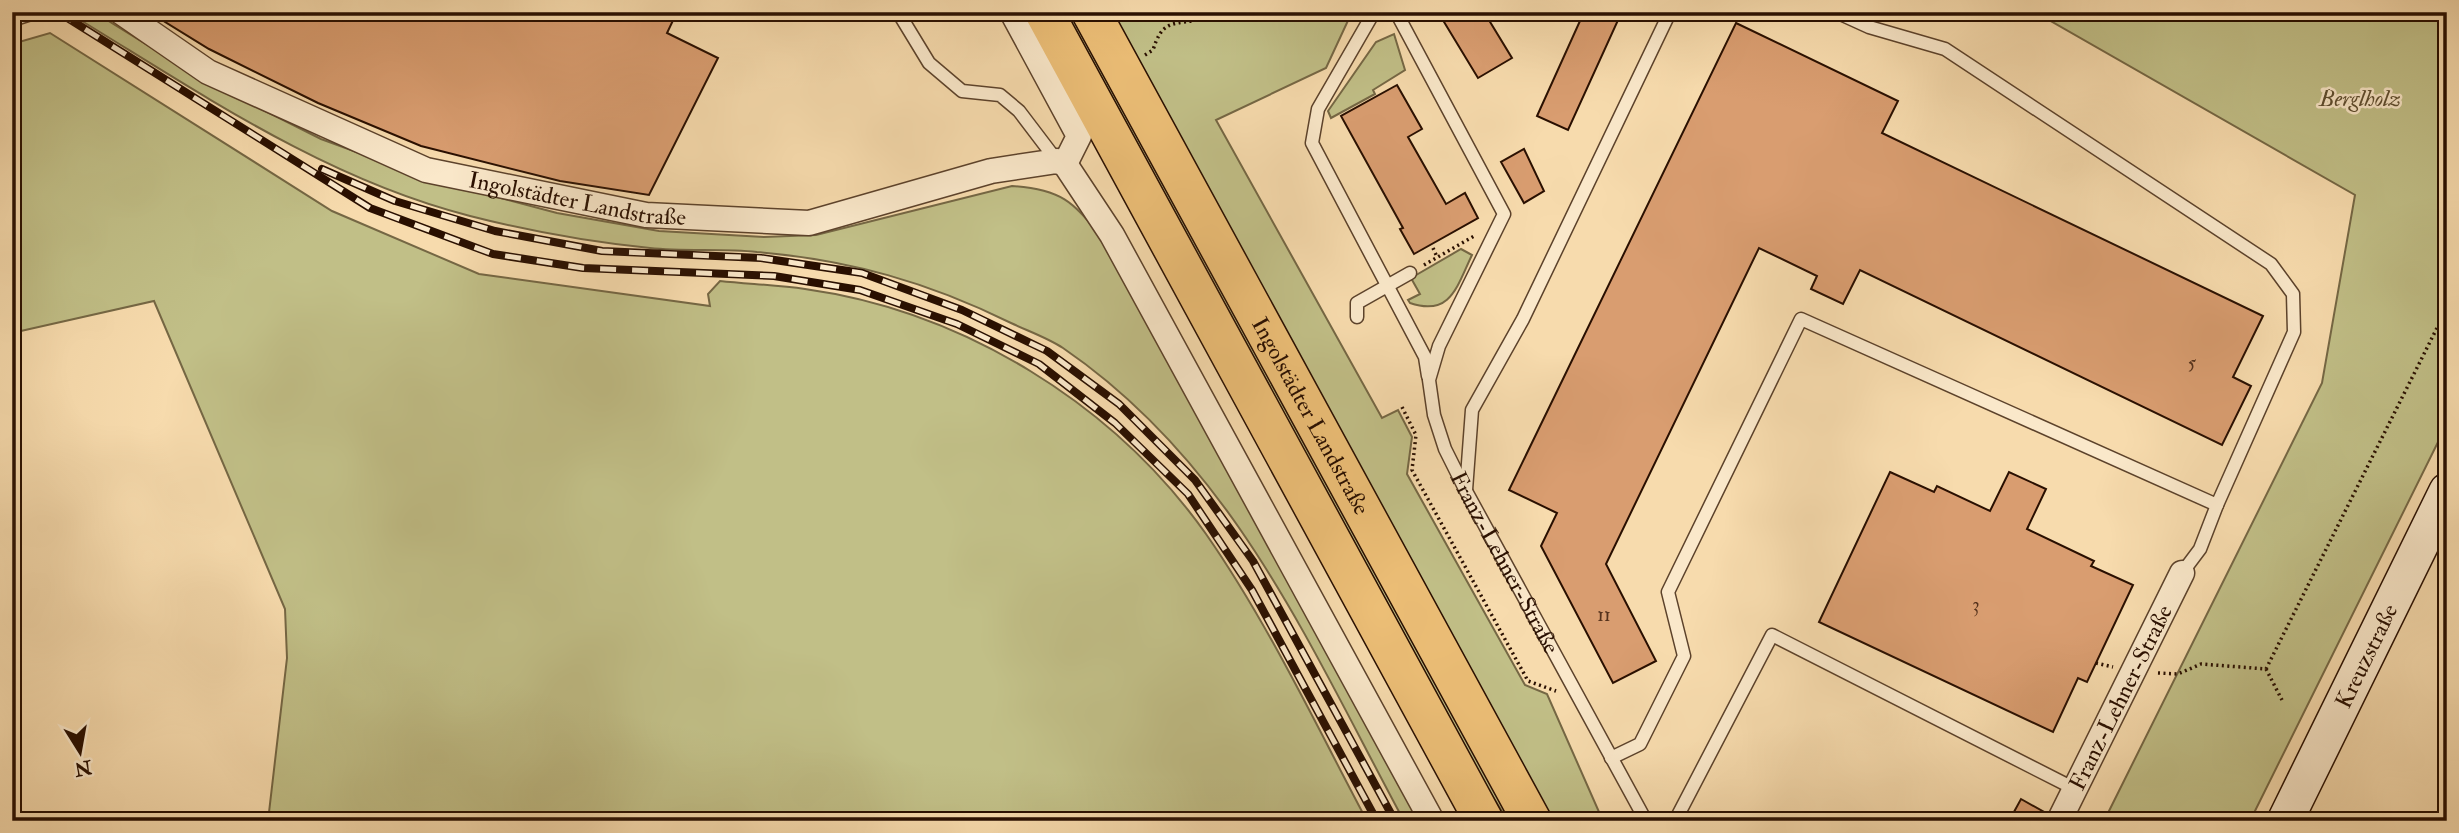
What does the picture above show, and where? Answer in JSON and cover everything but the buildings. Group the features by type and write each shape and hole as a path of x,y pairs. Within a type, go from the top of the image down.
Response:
{"main road":[{"name":"Ingolstädter Landstraße","path":"1044,12 1484,821"},
{"name":"Ingolstädter Landstraße","path":"1091,12 1532,821"},
{"name":"Kreuzstraße","path":"2285,821 2447,491"}],"street":[{"name":"Ingolstädter Landstraße","path":"121,12 208,72 426,170 646,215 809,223 991,171 1061,162"},
{"path":"1012,12 1079,136 1061,162 1112,235 1432,821"},
{"name":"Franz-Lehner-Straße","path":"2059,821 2136,671 2182,573"}],"lane":[{"path":"12,20 37,12"},
{"path":"898,12 929,63 961,91 1000,95 1019,111 1061,162"},
{"path":"1374,12 1318,109 1312,143 1425,357 1429,380"},
{"path":"1396,12 1504,214 1500,221"},
{"path":"1466,491 1472,410 1523,319 1670,12"},
{"path":"1836,12 1869,27 1945,49 2272,264 2292,294 2294,332 2200,549 2182,573"},
{"name":"Franz-Lehner-Straße","path":"1500,221 1439,346 1429,380 1434,415 1445,449 1466,491 1646,821"},
{"path":"1357,317 1357,303 1410,273"},
{"path":"1611,758 1640,744 1684,656 1668,592 1801,319 2217,505"},
{"path":"1675,821 1772,635 2075,789"}],"path":[{"path":"1121,68 1153,50 1158,32 1173,23 1194,21 1202,12"},
{"path":"1410,273 1500,221"},
{"path":"1433,248 1437,257"},
{"path":"2266,669 2447,309"},
{"path":"1402,407 1416,435 1412,470 1528,681 1578,698"},
{"path":"2136,671 2173,674 2201,664 2266,669"},
{"path":"2266,669 2282,700"}],"green space":[{"path":"75,12 94,12 207,82 321,139 433,180 557,213 659,231 764,237 816,235 1012,186 1042,190 1064,199 1083,215 1102,239 1419,821 1404,821 1299,625 1262,562 1221,503 1175,447 1123,395 1057,344 949,296 856,267 757,252 627,246 537,231 416,200 313,156 215,103 72,15"},
{"path":"1056,12 1077,12 1519,821 1508,821 1483,781"},
{"path":"1107,12 1352,12 1326,68 1216,120 1382,418 1398,410 1412,437 1407,474 1525,685 1547,694 1603,821 1548,821"},
{"name":"Berglholz","path":"2035,12 2447,12 2447,424 2250,821 2104,821 2322,383 2355,195"},
{"path":"50,33 332,211 479,274 710,306 708,294 720,281 805,289 864,301 921,318 977,342 1030,371 1080,405 1127,444 1169,487 1206,534 1271,639 1367,821 268,821 287,658 285,609 154,301 12,333 12,44"},
{"path":"1394,34 1405,70 1373,90 1375,94 1331,118 1328,111 1376,42"},
{"path":"1461,249 1472,255 1451,296 1435,306 1410,303 1408,300 1420,294 1411,278"}],"railway":[{"path":"58,12 370,208 493,254 583,268 774,276 860,290 957,324 1039,364 1115,423 1188,494 1252,590 1377,821"},
{"path":"322,169 395,201 495,231 602,251 761,258 862,273 962,310 1047,351 1119,404 1195,480 1253,561 1395,821"}]}
